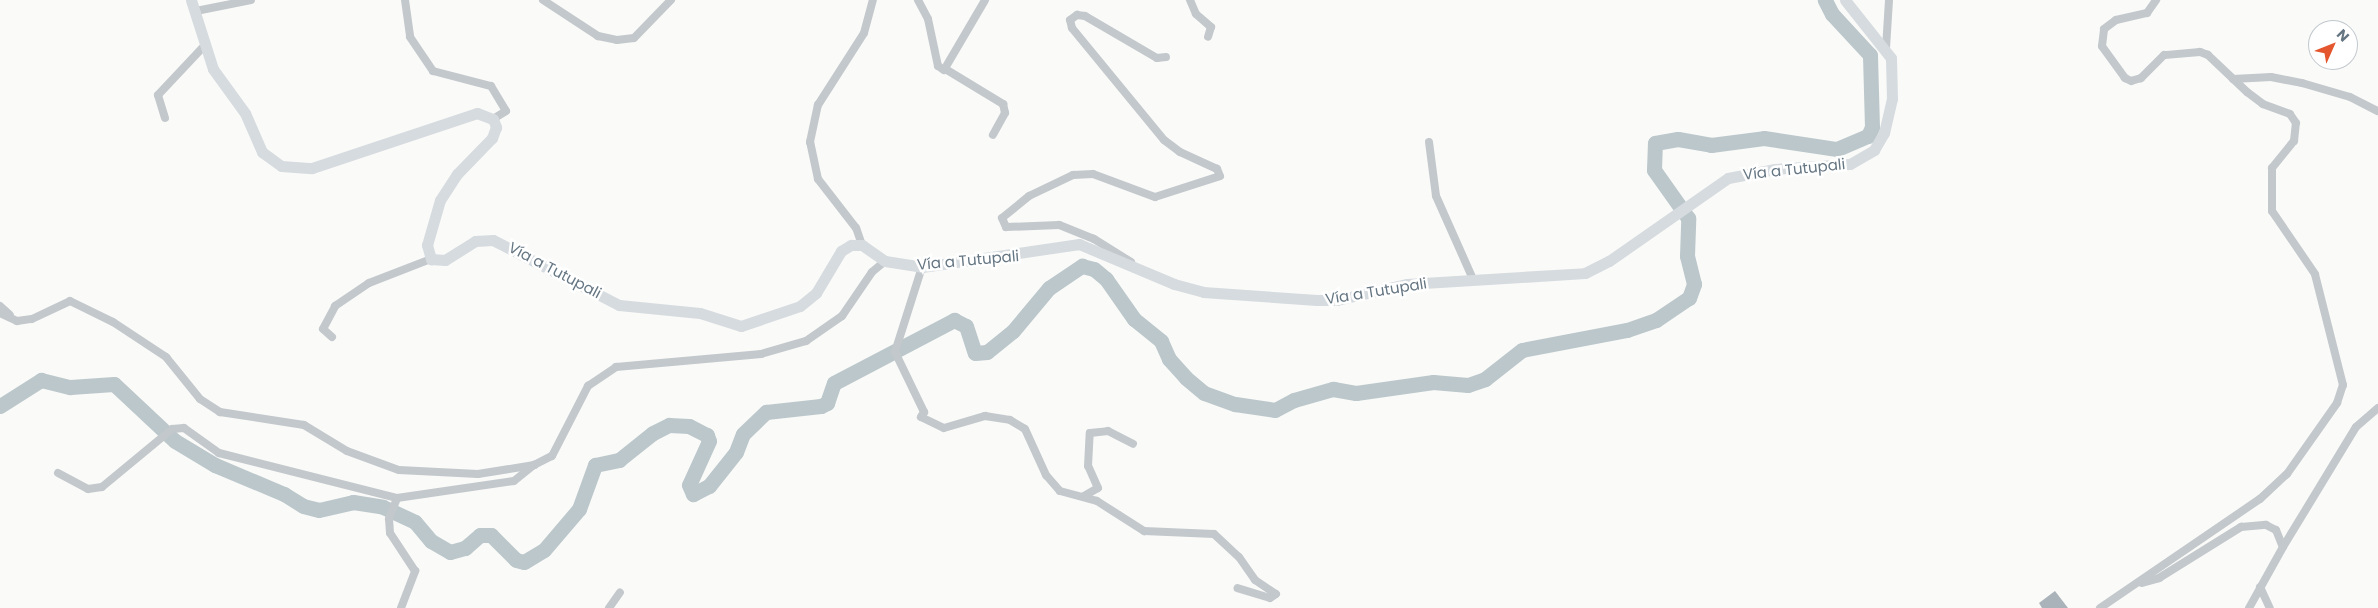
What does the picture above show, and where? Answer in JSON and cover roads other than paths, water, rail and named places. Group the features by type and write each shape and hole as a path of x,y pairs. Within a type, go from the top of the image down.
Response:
{"street":[{"path":"250,0 193,5 204,46 213,69 245,113 262,152 281,166 312,168 477,113 493,119 496,127 492,138 457,174 440,200 427,245 431,259 369,283 335,306 323,329 332,337"},
{"path":"405,0 410,37 433,71 491,86 506,111 493,119"},
{"path":"543,0 598,36 617,40 634,38 671,0"},
{"path":"862,245 856,228 818,179 810,142 818,105 864,33 873,0"},
{"path":"918,0 928,19 938,66 1003,104 1005,113 993,135"},
{"path":"947,70 985,0"},
{"path":"1190,0 1196,14 1211,27 1208,37"},
{"name":"Vía a Tutupali","path":"431,259 445,260 475,241 494,240 620,305 700,313 749,325 800,306 825,282 841,251 851,245 862,245 885,261 922,267 1079,244 1139,270 1203,292 1317,300 1337,300 1407,284 1472,277 1585,273 1609,261 1689,204 1740,174 1862,160 1880,141 1892,99 1894,74 1886,48 1845,0"},
{"path":"1886,48 1889,0"},
{"path":"2100,608 2260,499 2287,474 2337,403 2343,385 2318,283 2272,211 2272,168 2294,140 2296,122 2290,114 2263,104 2208,55 2189,52 2164,55 2138,80 2125,78 2102,46 2104,29 2116,20 2147,13 2156,0"},
{"path":"1139,270 1094,239 1059,225 1006,227 1002,218 1029,196 1073,175 1093,174 1155,197 1220,176 1217,169 1180,152 1164,140 1072,28 1070,20 1074,16 1085,16 1157,58 1166,57"},
{"path":"165,118 158,95 204,46"},
{"path":"2233,78 2271,77 2302,83 2360,100 2378,111"},
{"path":"1429,142 1436,196 1472,277"},
{"path":"58,473 88,489 102,487 170,432 184,428 219,453 396,502 514,481 534,466 552,456 588,386 604,372 616,367 788,349 842,316 872,272 885,261"},
{"path":"922,267 895,347 895,358 924,412 921,417 924,421 944,428 985,416 1010,420 1025,429 1050,481 1069,496 1097,501 1144,531 1214,534 1239,557 1255,580 1276,594 1270,598 1236,588"},
{"path":"0,313 17,321 32,319 70,301 113,322 166,357 209,407 228,415 304,425 347,451 399,470 478,474 534,466"},
{"path":"0,306 17,321"},
{"path":"2249,608 2283,547 2356,427 2378,408"},
{"path":"1080,498 1096,493 1098,488 1088,466 1090,433 1108,431 1133,444"},
{"path":"396,502 389,519 391,536 415,571 401,608"},
{"path":"2135,584 2159,578 2241,527 2266,525 2276,530 2283,547"},
{"path":"2260,587 2270,608"},
{"path":"609,608 620,592"}],"waterway":[{"path":"0,406 41,380 70,387 114,384 175,441 215,465 284,494 303,506 319,510 353,502 383,507 415,522 431,541 450,552 465,548 480,535 491,535 516,560 524,562 544,550 579,509 595,465 619,460 653,433 669,425 689,426 707,435 709,441 689,485 693,494 709,486 736,452 743,434 766,412 821,406 827,403 834,383 954,320 966,326 975,353 987,352 1013,331 1049,288 1082,266 1094,269 1106,279 1134,319 1161,341 1169,359 1186,378 1204,393 1235,404 1275,410 1294,400 1333,389 1356,393 1433,382 1468,385 1485,379 1522,350 1627,330 1656,320 1689,298 1694,284 1687,256 1688,218 1654,170 1655,143 1678,139 1711,145 1764,138 1837,149 1868,136 1872,127 1870,55 1832,14 1825,0"}]}
